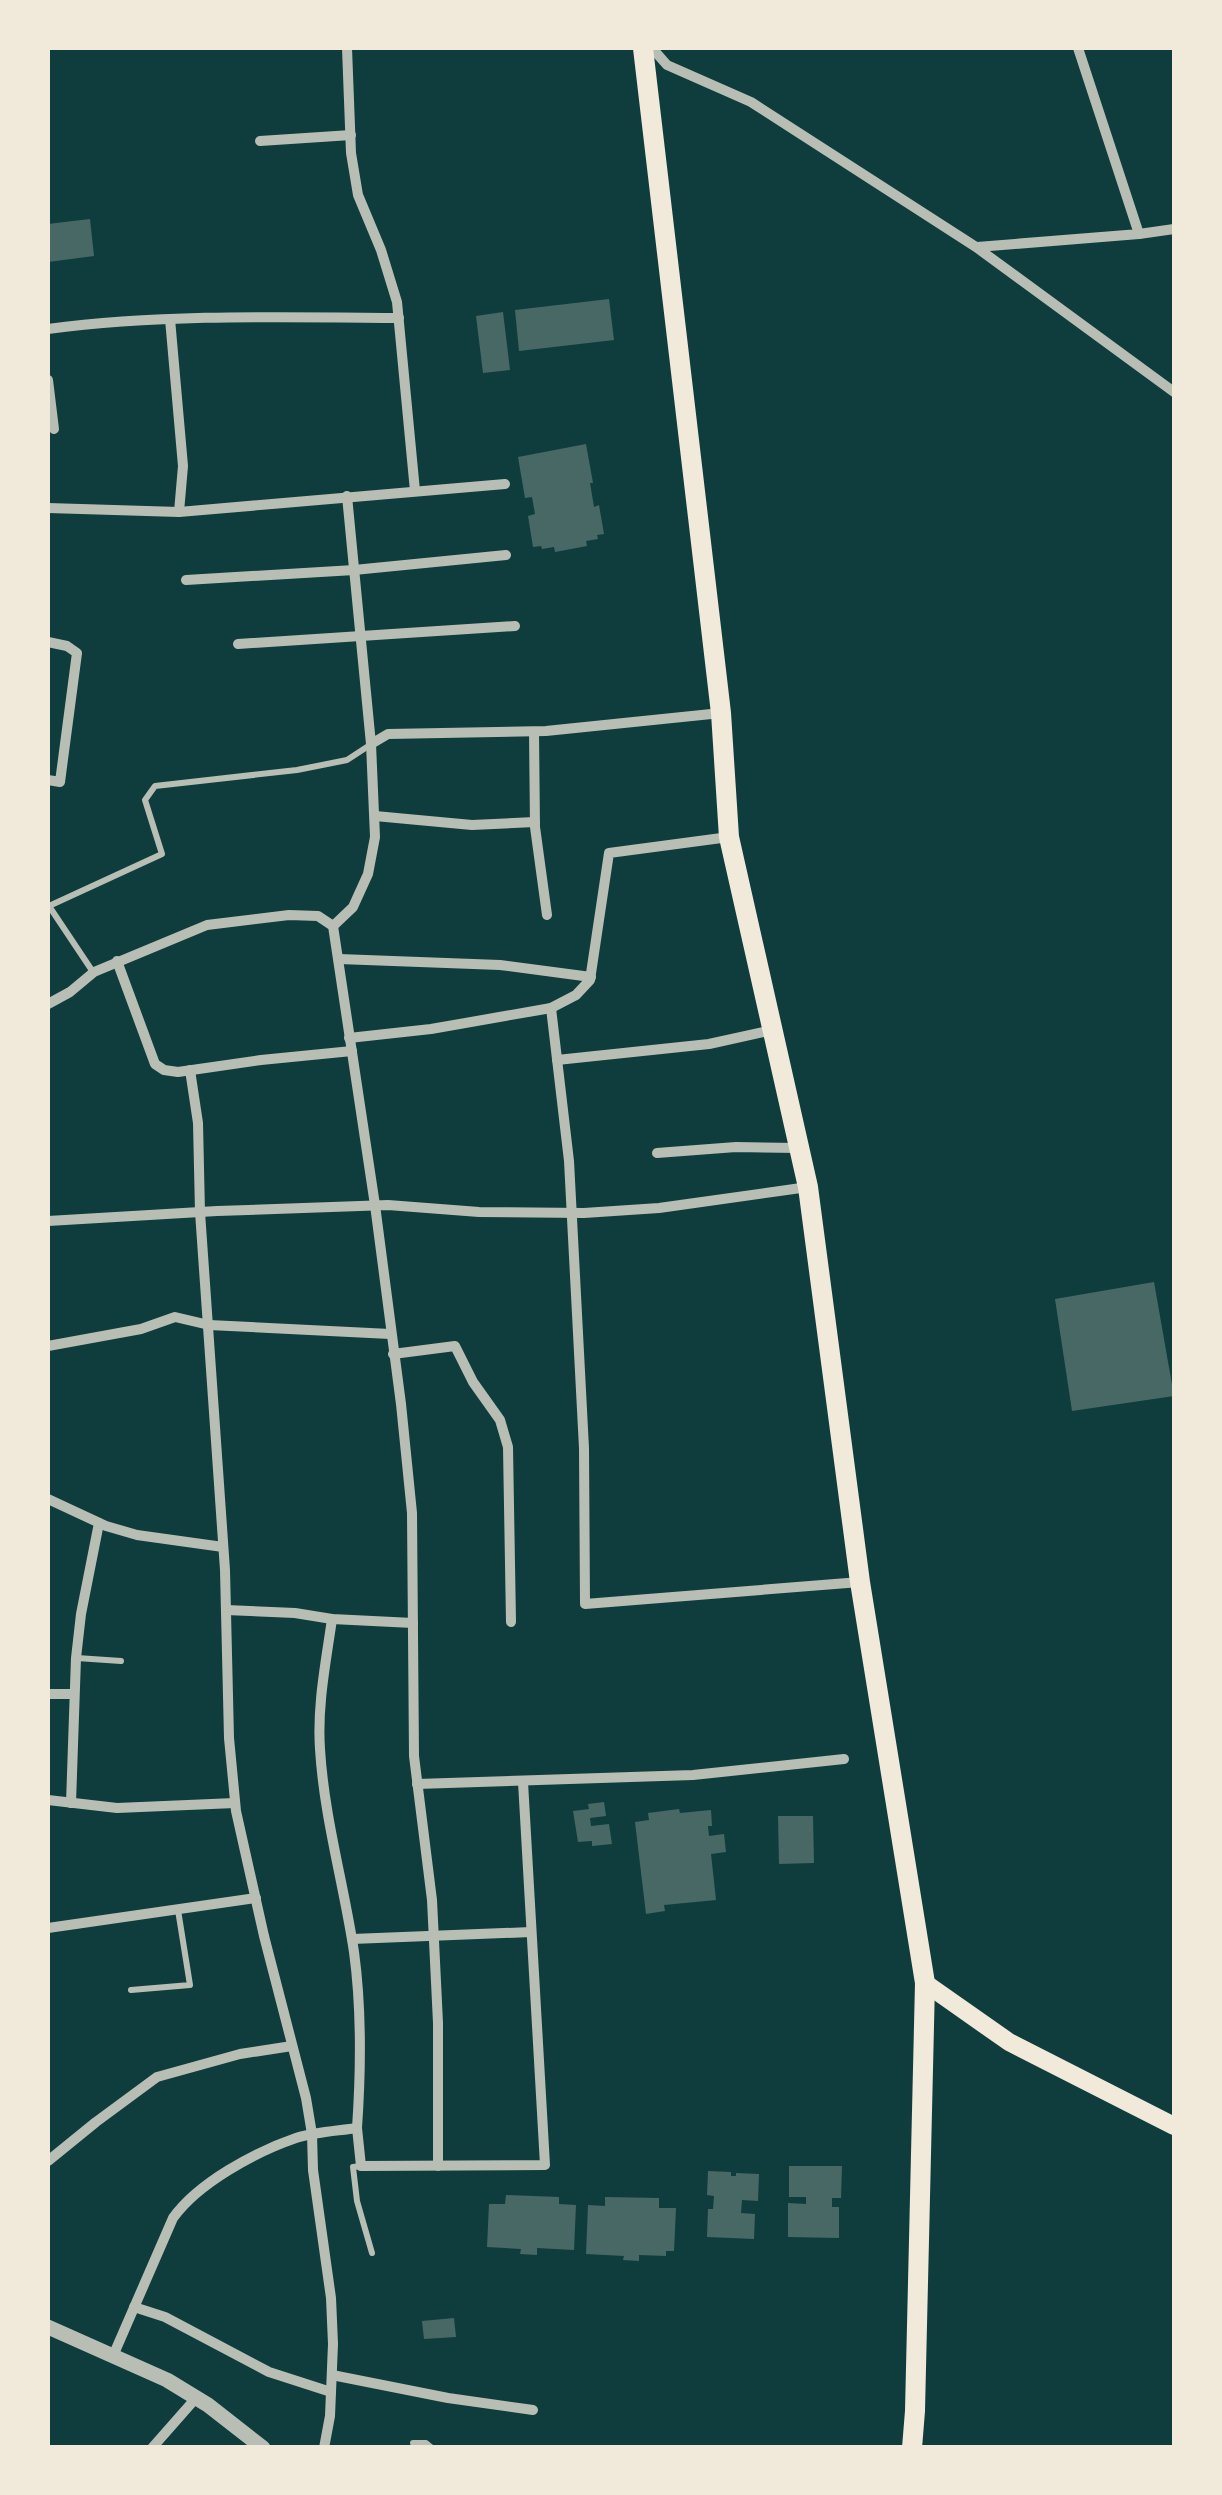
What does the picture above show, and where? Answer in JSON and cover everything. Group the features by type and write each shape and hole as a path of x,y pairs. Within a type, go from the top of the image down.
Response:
{"main road":[{"path":"644,48 721,713 730,837 808,1187 860,1582 924,1984 912,2448"},
{"path":"924,1984 1009,2042 1174,2126"}],"street":[{"path":"347,48 350,135 358,195 397,302 415,491"},
{"path":"652,48 666,64 751,102 976,246 1174,392"},
{"path":"1078,48 1139,234"},
{"path":"260,141 350,135"},
{"path":"976,246 1174,229"},
{"path":"48,328 233,316 399,318"},
{"path":"170,319 183,466 180,512"},
{"path":"48,380 54,429"},
{"path":"48,508 180,512 506,484"},
{"path":"333,926 353,907 368,874 375,836 347,496"},
{"path":"186,580 354,570 506,555"},
{"path":"238,644 515,626"},
{"path":"48,642 66,646 77,654 60,782 48,780"},
{"path":"370,744 388,734 534,732 721,713"},
{"path":"534,732 535,822 547,915"},
{"path":"375,816 472,826 535,822"},
{"path":"349,1038 431,1029 551,1008 576,995 591,977 608,853 730,837"},
{"path":"48,1004 94,972 207,925 290,915 318,916 333,926 375,1205 412,1513 414,1756 432,1900 438,2023 438,2166"},
{"path":"338,958 500,965 591,977"},
{"path":"117,961 155,1064 164,1070 178,1072 352,1051"},
{"path":"551,1008 572,1213 584,1448 585,1604 860,1582"},
{"path":"557,1060 709,1044 772,1030"},
{"path":"190,1070 198,1123 235,1804 312,2134 333,2344 330,2416 324,2448"},
{"path":"657,1153 736,1147 799,1148"},
{"path":"48,1220 375,1205 572,1213 659,1208 808,1187"},
{"path":"48,1346 140,1329 175,1317 209,1325 390,1334"},
{"path":"393,1354 455,1346 473,1382 500,1420 508,1447 511,1622"},
{"path":"48,1499 137,1535 223,1547"},
{"path":"72,1803 76,1658 99,1522"},
{"path":"226,1610 413,1622"},
{"path":"332,1619 319,1715 320,1746 359,2005 361,2166 545,2165 523,1782"},
{"path":"48,1694 74,1694"},
{"path":"417,1784 693,1775 844,1759"},
{"path":"48,1800 118,1808 235,1804"},
{"path":"48,1928 256,1898"},
{"path":"352,1940 532,1932"},
{"path":"48,2161 158,2077 240,2054 292,2046"},
{"path":"113,2356 173,2218 184,2203 213,2180 295,2138 358,2128"},
{"path":"134,2306 166,2317 269,2372 331,2392"},
{"path":"48,2327 167,2380 263,2448"},
{"path":"332,2374 448,2398 533,2410"},
{"path":"152,2448 196,2398"}],"lane":[{"path":"94,972 48,906 162,854 145,800 155,786 297,770 347,760 370,744"},
{"path":"76,1658 121,1661"},
{"path":"132,1990 190,1985 178,1910"},
{"path":"361,2166 353,2166 357,2201 372,2252"},
{"path":"414,2443 426,2443 432,2448"}],"building":[{"path":"90,219 94,256 48,262 48,224"},
{"path":"609,299 614,340 519,351 515,310"},
{"path":"503,312 510,370 483,373 476,316"},
{"path":"586,444 594,507 599,505 604,534 586,541 587,546 555,552 554,547 533,547 528,516 535,514 532,497 525,498 518,457"},
{"path":"1154,1282 1174,1396 1072,1411 1055,1299"},
{"path":"604,1802 606,1816 590,1818 591,1826 609,1824 612,1844 592,1846 592,1841 578,1842 573,1811"},
{"path":"679,1809 680,1813 711,1810 709,1836 724,1834 726,1852 711,1854 716,1900 664,1905 665,1911 646,1914 635,1822 649,1820 648,1813"},
{"path":"778,1816 813,1816 814,1863 779,1864"},
{"path":"789,2166 842,2166 841,2198 832,2198 832,2207 839,2207 839,2238 788,2237 788,2203 806,2204 806,2197 789,2197"},
{"path":"708,2171 731,2172 731,2176 759,2174 758,2201 742,2200 741,2213 755,2214 754,2239 707,2237 708,2209 713,2209 714,2196 707,2195"},
{"path":"506,2195 559,2197 559,2204 576,2205 574,2250 537,2248 537,2255 520,2254 521,2249 487,2247 489,2204 505,2204"},
{"path":"605,2197 659,2198 659,2208 676,2208 674,2251 666,2251 666,2256 639,2255 639,2261 586,2254 588,2205 605,2206"},
{"path":"454,2318 456,2337 424,2339 422,2321"}]}
